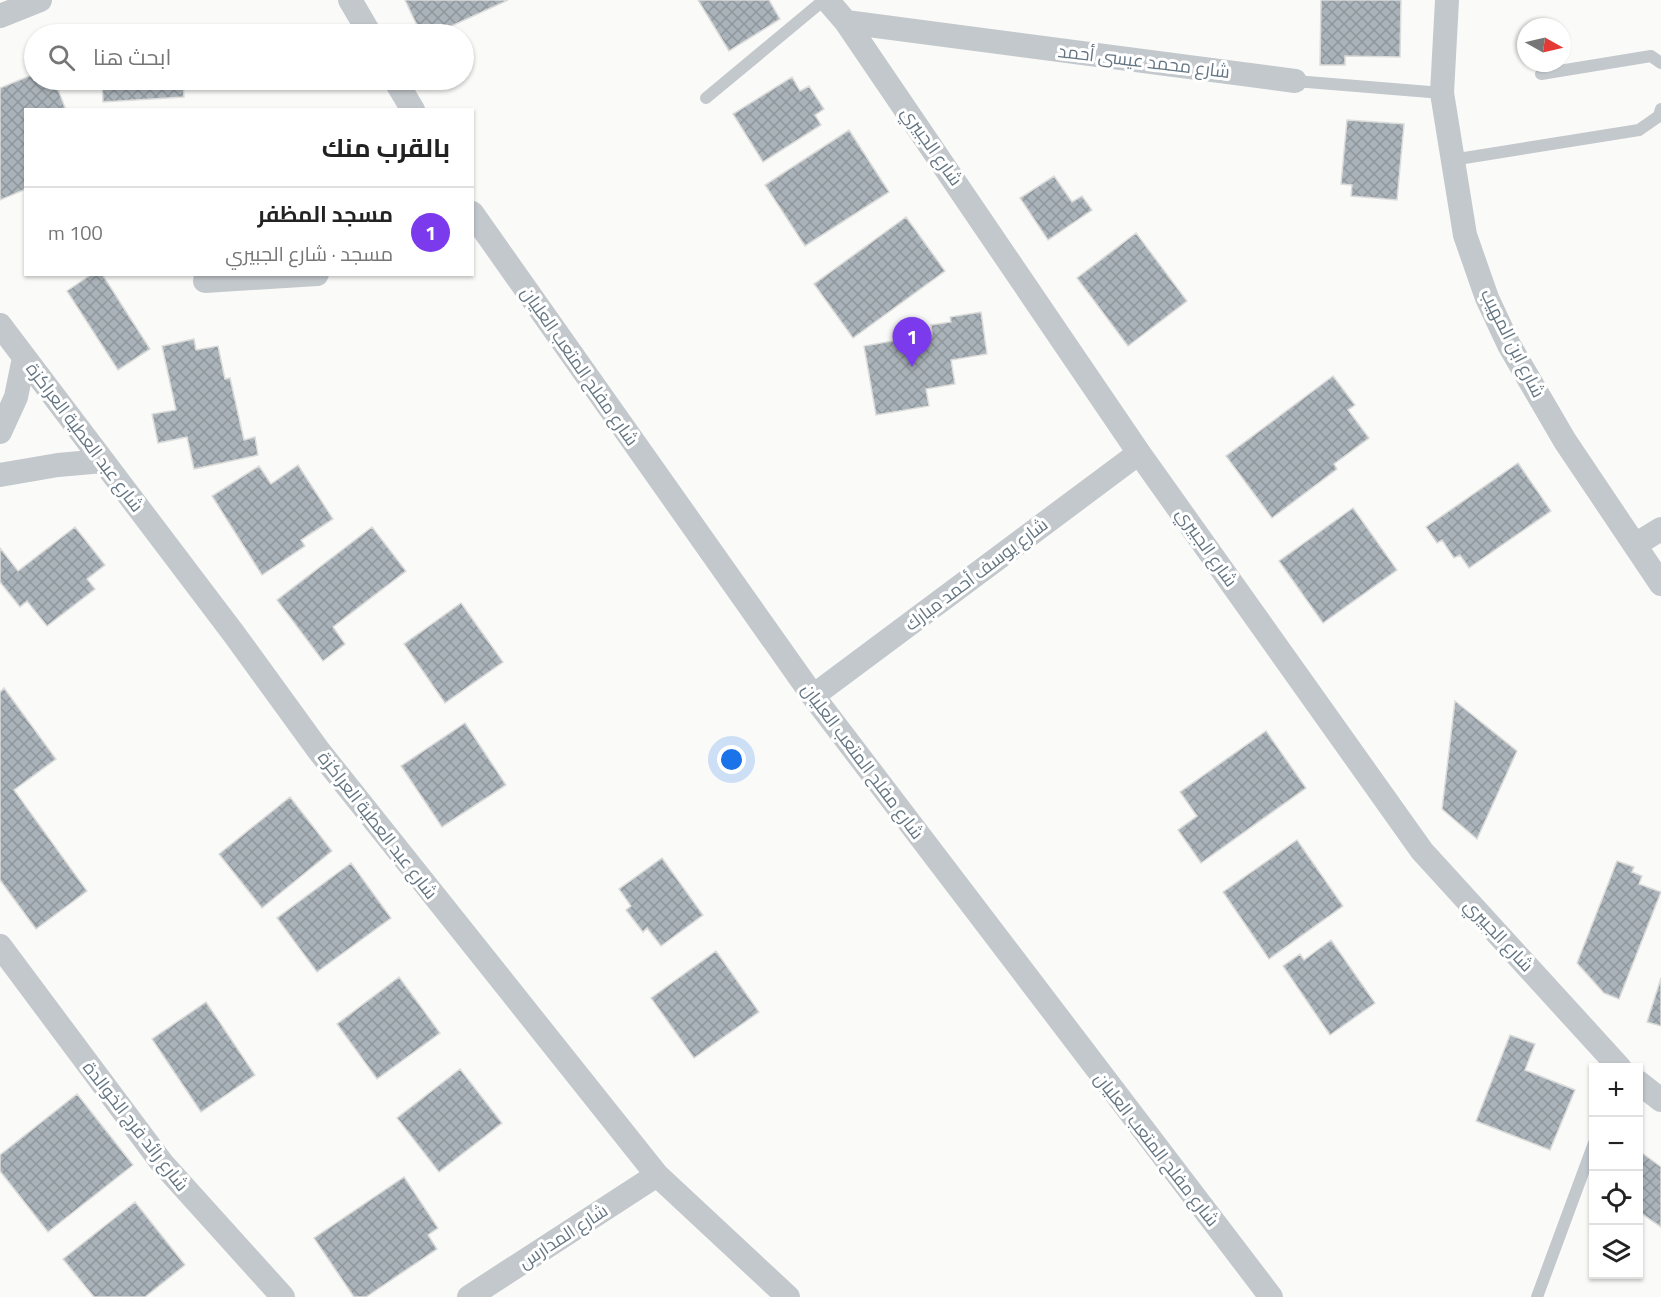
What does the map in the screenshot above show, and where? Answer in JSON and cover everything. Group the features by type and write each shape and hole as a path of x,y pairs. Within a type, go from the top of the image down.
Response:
{"street":[{"path":"0,16 40,0"},
{"path":"350,0 364,24"},
{"name":"شارع الجبيري","path":"826,0 846,22 1140,453 1422,851 1615,1063"},
{"name":"شارع ابن المهيب","path":"1447,0 1442,93 1465,235 1487,298 1509,345 1565,441 1661,584"},
{"name":"شارع محمد عيسى أحمد","path":"846,22 1295,81"},
{"path":"402,90 412,108"},
{"name":"شارع مفلح المتعب العليان","path":"474,218 813,696 1270,1297"},
{"path":"205,281 284,276"},
{"name":"شارع عبد العطية العراكزة","path":"0,325 319,751 657,1175 788,1297"},
{"path":"0,432 16,397 24,358"},
{"name":"شارع يوسف أحمد مبارك","path":"813,696 1140,453"},
{"path":"0,475 103,461"},
{"path":"1635,545 1661,529"},
{"name":"شارع رائد فرج الخوالدة","path":"0,946 162,1164 283,1297"},
{"path":"1643,1086 1661,1100"},
{"name":"شارع المدارس","path":"469,1297 657,1175"}],"lane":[{"path":"706,98 826,0"},
{"path":"1541,74 1651,56 1661,63"},
{"name":"شارع محمد عيسى أحمد","path":"1295,81 1442,93"},
{"path":"1452,160 1639,130 1659,116 1661,109"},
{"path":"1538,1297 1589,1154"},
{"path":"748,1261 775,1297"}],"building":[{"path":"405,0 508,0 456,24 416,24"},
{"path":"698,0 769,0 780,19 729,51"},
{"path":"1321,0 1401,0 1400,57 1345,56 1345,65 1320,65"},
{"path":"792,77 800,91 809,86 824,109 815,115 821,125 763,162 733,114"},
{"path":"24,78 24,90 58,90 65,108 24,108 24,190 0,200 0,88"},
{"path":"102,90 184,90 184,97 103,102"},
{"path":"1347,120 1404,124 1397,200 1351,196 1352,185 1341,184"},
{"path":"849,130 889,192 805,246 765,185"},
{"path":"1054,176 1072,202 1082,196 1092,210 1048,240 1020,198"},
{"path":"906,217 945,271 853,338 814,284"},
{"path":"1136,233 1187,301 1128,346 1077,278"},
{"path":"89,276 103,276 150,349 118,370 67,291"},
{"path":"981,312 987,354 951,360 955,384 926,389 929,406 876,415 864,346 932,334 931,325 951,322 950,317"},
{"path":"194,339 196,350 218,346 225,379 230,378 244,440 255,437 258,455 194,469 187,437 158,443 152,414 176,410 162,346"},
{"path":"1333,376 1355,405 1348,410 1369,438 1334,464 1337,469 1272,518 1226,456"},
{"path":"1518,463 1551,511 1469,568 1460,555 1454,558 1442,540 1437,543 1426,527"},
{"path":"298,465 333,519 301,540 305,546 262,575 212,496 259,466 271,484"},
{"path":"1353,508 1397,570 1323,623 1279,561"},
{"path":"75,527 105,565 87,579 95,589 47,626 27,601 20,607 0,582 0,548 18,571"},
{"path":"372,527 406,571 333,627 345,644 323,661 277,600"},
{"path":"461,603 503,662 445,703 404,644"},
{"path":"4,688 56,759 14,790 87,891 36,929 0,880 0,692"},
{"path":"1455,701 1517,751 1477,839 1442,809"},
{"path":"465,723 506,785 442,827 401,766"},
{"path":"1266,731 1306,788 1201,863 1178,830 1197,816 1180,792"},
{"path":"290,797 332,851 262,908 219,854"},
{"path":"1297,840 1343,906 1269,959 1223,892"},
{"path":"662,858 703,915 661,946 647,928 643,932 626,910 631,906 619,889"},
{"path":"1617,861 1634,867 1632,872 1642,876 1639,884 1661,892 1619,999 1604,993 1577,963"},
{"path":"351,863 391,918 317,972 277,918"},
{"path":"1331,940 1375,1003 1330,1035 1283,966 1300,954 1304,960"},
{"path":"716,951 759,1012 694,1058 651,998"},
{"path":"399,977 440,1033 377,1079 337,1024"},
{"path":"1661,978 1661,1026 1647,1022"},
{"path":"206,1002 255,1075 201,1112 152,1039"},
{"path":"1510,1035 1535,1044 1525,1070 1575,1090 1550,1150 1476,1121"},
{"path":"460,1069 502,1123 439,1172 397,1118"},
{"path":"77,1094 133,1165 48,1232 0,1171 0,1155"},
{"path":"1643,1154 1661,1167 1661,1227 1643,1214"},
{"path":"404,1177 438,1228 428,1235 437,1249 366,1297 354,1297 314,1238"},
{"path":"135,1202 185,1265 145,1297 94,1297 63,1259"}],"place":[{"name":"مسجد المظفر","path":"912,367"}]}
